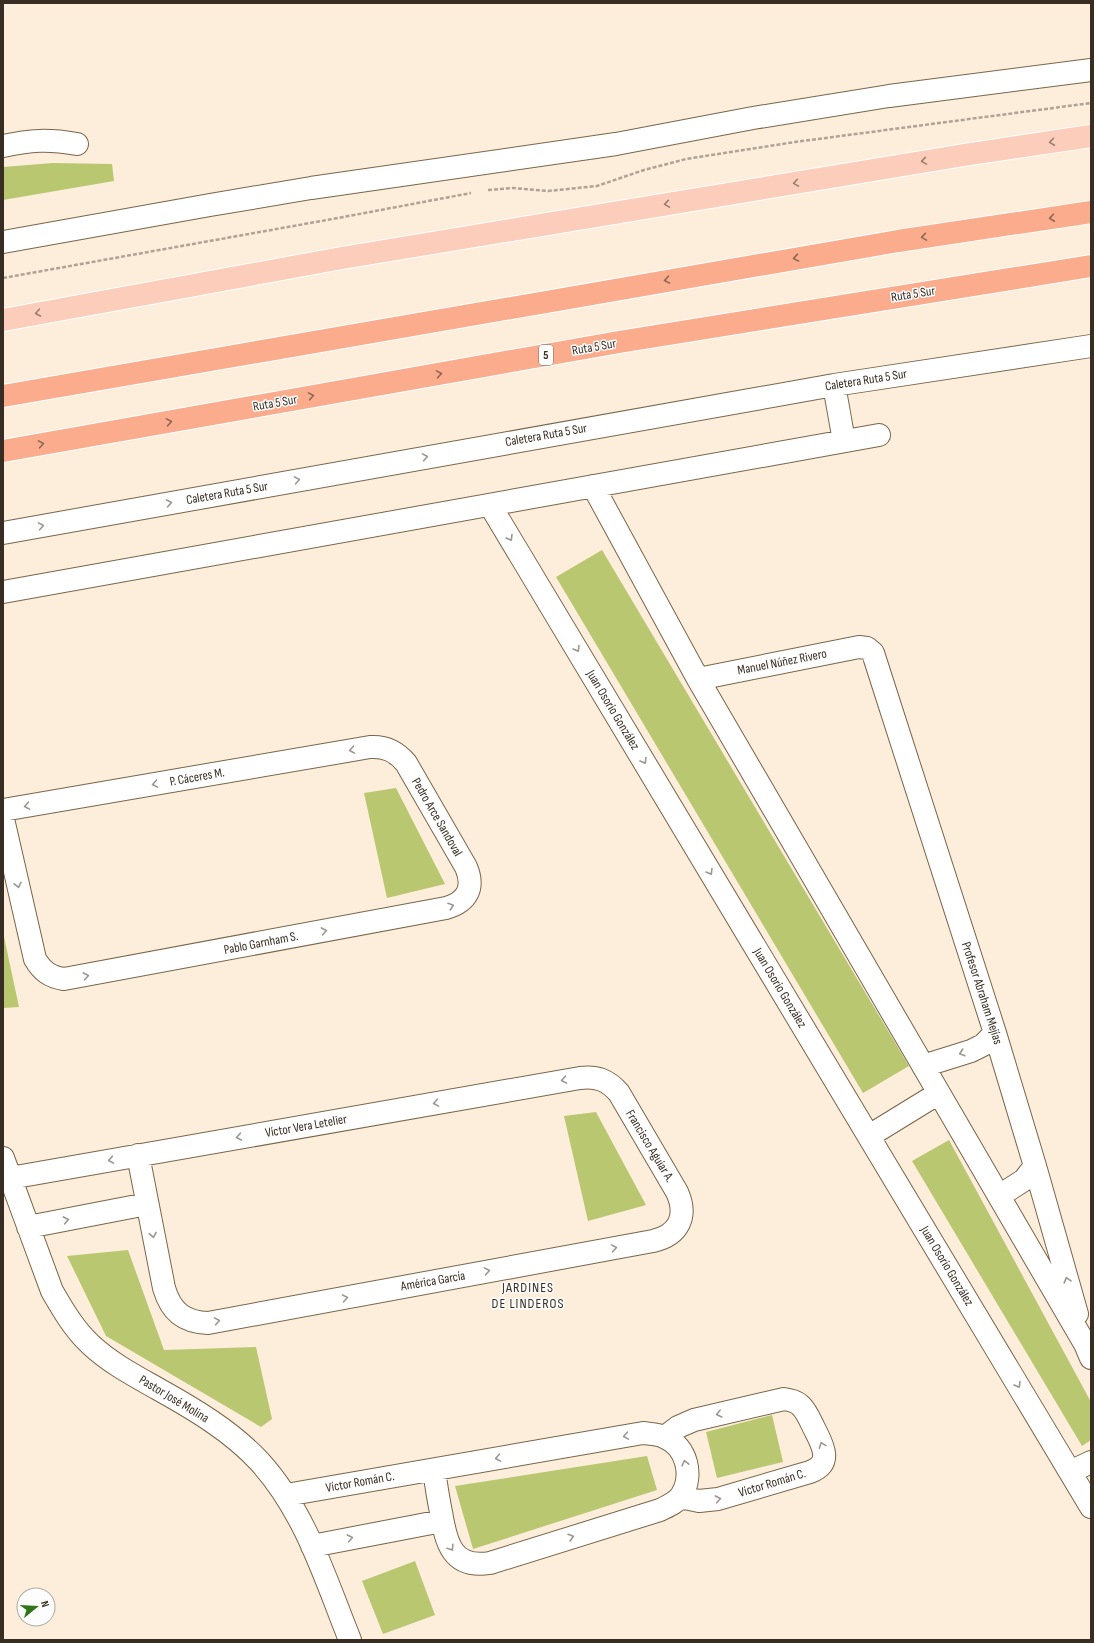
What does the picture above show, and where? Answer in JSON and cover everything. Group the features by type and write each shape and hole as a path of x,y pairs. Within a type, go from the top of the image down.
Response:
{"highway":[{"path":"3,396 898,241 1091,212"},
{"name":"Ruta 5 Sur","path":"3,451 611,344 1091,266"}],"main road":[{"path":"3,320 358,256 964,155 1091,136"}],"street":[{"path":"3,242 311,188 616,144 753,118 889,96 1091,70"},
{"path":"3,146 36,140 53,140 76,144"},
{"name":"Caletera Ruta 5 Sur","path":"3,533 834,385 1091,346"},
{"path":"834,385 844,441"},
{"path":"3,592 879,435"},
{"path":"593,486 698,679 1088,1351"},
{"name":"Juan Osorio González","path":"490,505 1091,1507"},
{"name":"Manuel Núñez Rivero","path":"698,679 860,647 867,648"},
{"name":"Profesor Abraham Mejías","path":"867,648 873,653 995,1033 1088,1351"},
{"name":"P. Cáceres M.","path":"3,810 370,747 390,749"},
{"name":"Pedro Arce Sandoval","path":"390,749 399,755 406,763 466,867 470,875 469,892"},
{"path":"3,819 7,860"},
{"name":"Pablo Garnham S.","path":"7,860 35,959 40,968 56,978 72,979 446,908 456,905 463,900 469,892"},
{"path":"923,1066 977,1048 983,1045 995,1033"},
{"name":"Víctor Vera Letelier","path":"7,1168 138,1155 580,1078 592,1077 603,1080"},
{"name":"Francisco Aguiar A.","path":"603,1080 612,1085 619,1093 677,1192 681,1201 682,1211 680,1221"},
{"path":"869,1136 939,1093"},
{"path":"28,1227 147,1204 138,1155"},
{"path":"998,1196 1024,1180 1035,1166"},
{"name":"Pastor José Molina","path":"7,1168 52,1291 62,1310 75,1328 90,1344 107,1358 183,1403 215,1424 259,1461 286,1495 300,1518 350,1640"},
{"name":"América García","path":"147,1204 164,1288 172,1307 180,1315 189,1320 208,1323 662,1239 676,1229 680,1221"},
{"name":"Víctor Román C.","path":"286,1495 643,1433 665,1437 678,1427 694,1420 784,1399 800,1405 806,1412 823,1449 823,1461 820,1466 810,1472 718,1499 699,1501 680,1497"},
{"path":"434,1470 442,1521 448,1544 453,1553 460,1559 470,1563 490,1563 660,1510 671,1505 680,1497 685,1487 688,1476 687,1464 675,1443 665,1437"},
{"path":"1070,1472 1091,1462"},
{"path":"312,1546 442,1521"}],"path":[{"path":"485,191 513,188 548,191 597,186 644,170 686,159 748,149 1091,103"},
{"path":"3,278 477,192"}],"green space":[{"path":"53,163 112,164 114,181 3,200 3,167"},
{"path":"602,550 909,1066 863,1093 556,577"},
{"path":"396,788 445,884 387,898 364,793"},
{"path":"3,932 19,1007 3,1008"},
{"path":"596,1112 646,1205 588,1221 564,1116"},
{"path":"949,1140 1091,1402 1091,1440 1082,1446 912,1161"},
{"path":"128,1250 164,1350 256,1347 272,1419 261,1427 106,1336 67,1256"},
{"path":"772,1415 783,1462 717,1478 706,1432"},
{"path":"647,1456 657,1490 473,1549 455,1486"},
{"path":"415,1561 435,1615 383,1634 362,1581"}],"district":[{"name":"JARDINES DE LINDEROS","path":"528,1296"}]}
